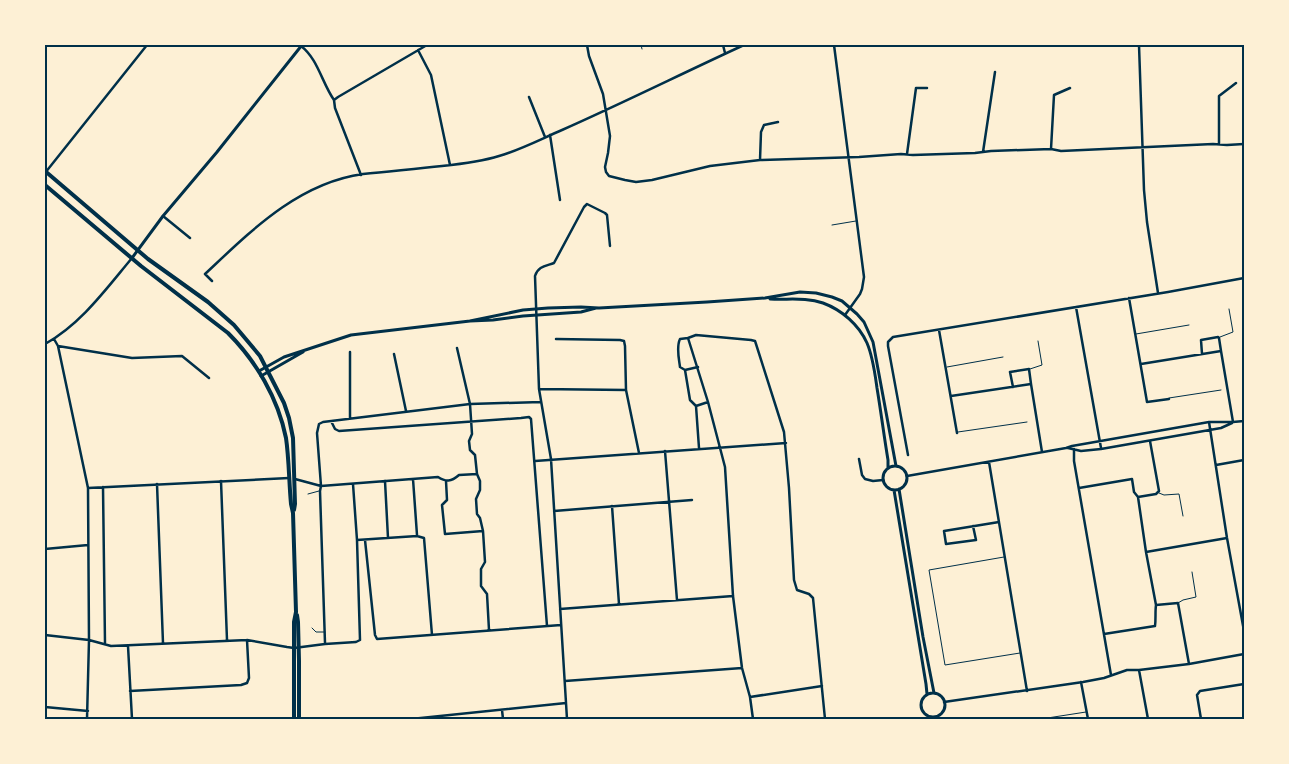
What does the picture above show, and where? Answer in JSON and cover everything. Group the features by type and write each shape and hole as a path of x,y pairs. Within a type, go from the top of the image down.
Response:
{"main road":[{"path":"45,172 151,261 208,302 234,325 260,356 284,403 293,438 291,504 293,513 296,612 294,622 299,719"},
{"path":"45,185 132,258 228,333 244,350 261,376 281,420 286,438 291,479"},
{"path":"294,719 296,647"}],"street":[{"path":"45,172 147,45"},
{"path":"334,100 427,45"},
{"path":"587,45 589,56 600,84 610,136 605,167 606,172 614,178 636,182 731,162 760,160 1244,144"},
{"path":"723,45 725,54"},
{"path":"212,281 205,274 250,232 280,208 314,190 340,180 361,175 469,163 497,157 606,111 744,45"},
{"path":"834,45 864,277 862,289 845,315"},
{"path":"1139,45 1146,222 1158,293"},
{"path":"45,344 74,324 95,302 139,250 163,216 217,152 301,46 310,55 334,100 335,108 361,175"},
{"path":"418,50 431,75 450,165"},
{"path":"983,152 995,72"},
{"path":"1219,144 1219,96 1236,83"},
{"path":"907,154 916,88 927,88"},
{"path":"1051,149 1054,95 1070,88"},
{"path":"529,97 546,137"},
{"path":"760,160 761,132 764,125 778,122"},
{"path":"550,135 560,200"},
{"path":"567,719 551,459 539,389 535,276 539,268 554,263 584,207 588,204 607,215 610,246"},
{"path":"163,216 190,238"},
{"path":"908,455 888,346 888,342 893,337 1244,278"},
{"path":"765,298 800,292 816,293 842,300 864,322 873,342 896,466"},
{"path":"470,321 499,314 536,309 599,308 765,298 810,300 823,303 845,315 867,344 872,360 888,468"},
{"path":"1129,298 1147,402 1169,399"},
{"path":"1076,307 1101,449"},
{"path":"258,371 276,361 351,335 470,321 581,312 599,308"},
{"path":"939,330 958,432"},
{"path":"698,367 685,370 680,368 678,346 680,339 696,335 754,341 784,432 794,580 797,590 809,594 812,598 825,719"},
{"path":"1202,354 1201,340 1219,337 1233,422"},
{"path":"688,338 698,367 725,467 733,596 742,668 750,697 753,719"},
{"path":"54,339 58,346 88,488 89,640 87,719"},
{"path":"556,339 624,341 626,346 626,390 639,453"},
{"path":"58,346 132,358 182,356 209,378"},
{"path":"261,376 310,348"},
{"path":"457,348 470,404 472,421 472,434 469,441 470,450 474,455 480,481 480,490 476,500 477,514 483,531 485,562 480,569 482,586 486,594 489,630"},
{"path":"1141,364 1221,351"},
{"path":"350,352 350,418"},
{"path":"394,354 406,412"},
{"path":"685,370 690,400 696,406 699,448"},
{"path":"1013,387 1010,372 1029,370 1042,452"},
{"path":"951,396 1031,384"},
{"path":"539,389 626,390"},
{"path":"325,644 321,486 317,433 319,424 350,418 470,404 541,402"},
{"path":"696,406 708,402"},
{"path":"330,421 339,431 472,421 531,419 547,626"},
{"path":"906,476 1209,422 1244,420"},
{"path":"1209,422 1227,538 1242,610 1244,632"},
{"path":"1066,448 1081,451 1101,449 1221,428 1233,422"},
{"path":"1138,498 1156,494 1159,488 1150,441"},
{"path":"535,461 786,443"},
{"path":"1074,450 1074,460 1111,675"},
{"path":"665,451 677,600"},
{"path":"859,459 862,475 865,479 873,481 882,480"},
{"path":"1216,465 1244,460"},
{"path":"989,462 1028,691"},
{"path":"896,466 903,469 906,476 905,484 896,490 886,487 882,480 884,472 888,468 896,466"},
{"path":"88,488 291,479 321,486 438,477 444,481 454,480 459,475 477,474"},
{"path":"413,479 417,536"},
{"path":"446,480 447,500 442,505 445,534 483,531"},
{"path":"1079,488 1132,480 1134,492 1138,498 1156,605 1154,626 1104,634"},
{"path":"221,481 227,640"},
{"path":"385,481 388,538"},
{"path":"157,484 163,643"},
{"path":"45,635 89,640 111,646 247,640 288,648 356,642 360,640 353,484"},
{"path":"104,487 105,644"},
{"path":"896,490 934,693"},
{"path":"896,490 927,694"},
{"path":"554,511 692,500"},
{"path":"612,506 619,604"},
{"path":"974,526 976,540 946,544 944,531 974,526 999,522"},
{"path":"357,540 417,536 424,538 432,635"},
{"path":"1146,552 1227,538"},
{"path":"365,540 375,635 377,639 561,625"},
{"path":"45,549 88,545"},
{"path":"560,609 733,596"},
{"path":"1156,605 1178,603 1188,664"},
{"path":"130,691 241,685 247,683 249,678 247,640"},
{"path":"128,646 132,719"},
{"path":"944,702 1028,691 1104,678 1127,670 1188,664 1244,654"},
{"path":"565,681 742,668"},
{"path":"1139,670 1148,719"},
{"path":"1081,682 1088,719"},
{"path":"1201,719 1197,695 1200,691 1244,684"},
{"path":"750,697 822,686"},
{"path":"934,693 941,696 944,702 944,709 938,718 932,718 925,714 921,707 922,700 927,694 934,693"},
{"path":"411,719 566,703"},
{"path":"45,707 88,711"},
{"path":"502,710 503,719"}],"lane":[{"path":"641,45 642,49"},
{"path":"832,225 857,221"},
{"path":"1219,337 1233,332 1229,309"},
{"path":"1136,334 1189,325"},
{"path":"1029,370 1042,365 1038,341"},
{"path":"946,367 1003,357"},
{"path":"1169,399 1221,390"},
{"path":"958,432 1027,422"},
{"path":"308,494 320,491"},
{"path":"1158,492 1180,494 1183,516"},
{"path":"1005,557 929,570 945,665 1021,652"},
{"path":"1178,603 1182,600 1196,597 1192,572"},
{"path":"312,628 316,632 324,632"},
{"path":"1041,719 1086,712"}]}
